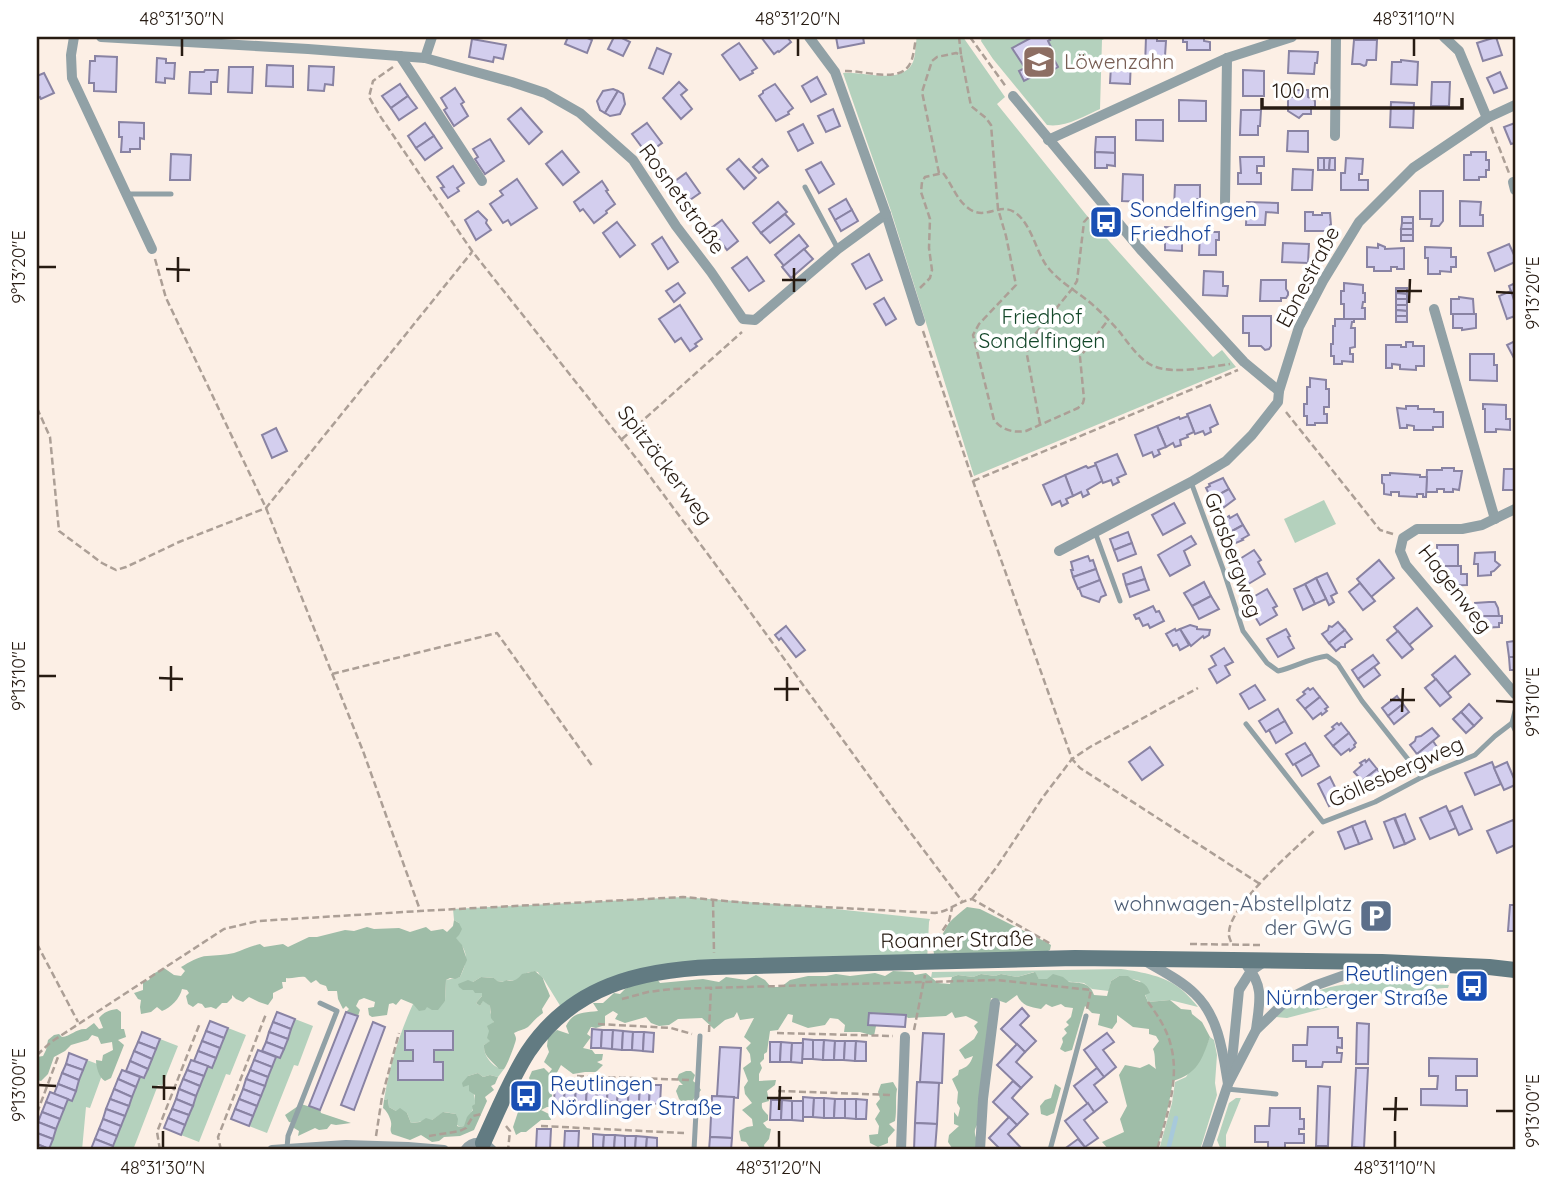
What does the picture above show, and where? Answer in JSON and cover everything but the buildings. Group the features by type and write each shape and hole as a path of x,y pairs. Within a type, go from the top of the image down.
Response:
{"street":[{"path":"74,37 71,55 72,78 152,249"},
{"path":"101,37 425,58 432,37"},
{"path":"809,37 835,72 886,214 920,321"},
{"path":"1048,140 1227,58 1292,37"},
{"path":"1335,136 1336,37"},
{"path":"1444,37 1459,51"},
{"path":"1456,37 1459,51 1488,118"},
{"path":"400,56 482,181"},
{"name":"Rosnetstraße","path":"425,58 545,93 580,113 633,160 676,226 743,319 755,320"},
{"path":"1225,202 1227,58"},
{"path":"1013,96 1141,250 1278,397"},
{"name":"Ebnestraße","path":"1059,551 1226,461 1252,435 1278,397 1299,327 1359,222 1413,168 1488,118 1515,105"},
{"path":"755,320 838,249 886,214"},
{"path":"1434,309 1495,519"},
{"path":"1403,538 1417,529 1462,529 1482,525 1515,509"},
{"name":"Hagenweg","path":"1403,538 1400,551 1406,565 1515,694"},
{"name":"Roanner Straße","path":"488,1147 494,1119 519,1067 550,1025 579,1000 597,990 638,976 669,970 1075,958 1142,959 1245,966 1267,960 1382,962 1515,970"},
{"path":"1142,959 1183,984 1201,1000 1209,1012 1219,1036 1227,1087"},
{"path":"1227,1087 1256,1030 1289,999 1314,986 1382,962"},
{"path":"1245,966 1260,988 1256,1030"},
{"path":"1206,1150 1227,1087 1234,1050 1239,990 1245,966"},
{"path":"980,1150 983,1099 996,1003"},
{"path":"901,1150 905,1037"},
{"path":"465,1150 474,1143 488,1147"},
{"path":"272,1150 408,1147 444,1150"}],"lane":[{"path":"805,187 838,249"},
{"path":"126,194 171,194"},
{"name":"Grasbergweg","path":"1191,482 1243,631 1267,663 1278,671 1318,657 1327,656 1338,664 1362,701 1422,778"},
{"path":"1095,532 1120,601"},
{"path":"1515,711 1512,723 1515,730"},
{"name":"Göllesbergweg","path":"1246,724 1323,822 1375,802 1475,755 1512,723"},
{"path":"287,1148 288,1136 337,1012 320,1003"},
{"path":"1050,1150 1086,1016"},
{"path":"694,1150 699,1036"},
{"path":"1227,1087 1276,1094"}],"path":[{"path":"835,72 892,75 903,73 912,62 916,37"},
{"path":"959,37 971,106 991,125 998,209 1016,285 974,330 973,335 997,425 1018,432 1073,411 1083,403 1080,357 1108,320"},
{"path":"970,37 1013,96"},
{"path":"939,173 922,92 932,61 945,55 961,55"},
{"name":"Spitzäckerweg","path":"400,56 396,65 373,81 369,97 380,116 472,251 621,439 962,901"},
{"path":"1488,118 1514,186"},
{"path":"911,292 924,285 932,270 929,248 930,219 921,192 922,182 925,177 943,173 957,197 968,208 978,213 988,214 1007,208 1017,213 1024,221 1046,265 1057,278 1108,320 1153,366 1175,370 1246,364"},
{"path":"1040,425 1027,344 1077,281 1084,222 1101,203"},
{"path":"152,249 166,298 266,509 363,751 420,911"},
{"path":"37,408 50,437 59,531 116,570 126,567 179,542 266,509 472,251"},
{"path":"621,439 755,320"},
{"path":"920,321 973,481 1072,759 1080,768 1260,884"},
{"path":"973,481 1246,364"},
{"path":"1278,397 1380,530 1403,538"},
{"path":"332,674 497,633 593,767"},
{"path":"37,1055 79,1023 224,929 258,921 683,897 945,912 962,901 972,899 1072,759 1198,688"},
{"name":"Göllesbergweg","path":"1231,943 1228,930 1235,914 1260,884 1323,822"},
{"path":"972,899 1052,945"},
{"path":"713,900 714,967"},
{"path":"777,1033 905,1037 913,1034 932,945 950,921 952,908"},
{"path":"37,944 79,1023"},
{"path":"612,1002 648,992 711,988 997,980 1091,990 1086,1016"},
{"path":"598,1024 671,1028 709,1036 711,988"},
{"path":"1148,1002 1167,1032 1174,1062 1169,1103 1157,1150"},
{"path":"221,1150 218,1137 266,1014"},
{"path":"160,1150 157,1132 200,1023"},
{"path":"376,1138 382,1097 399,1033"},
{"path":"37,1113 58,1057"},
{"path":"577,1076 697,1081"},
{"path":"778,1091 902,1095"},
{"path":"425,1136 460,1131 466,1128 473,1116 480,1114 504,1123 510,1131 508,1150"},
{"path":"541,1126 695,1134"},
{"path":"776,1150 793,1150"}],"green space":[{"name":"Friedhof Sondelfingen","path":"917,37 963,37 1005,97 997,104 1092,222 1213,357 1222,350 1236,367 974,476 891,211 843,73 881,76 899,74 912,64"},
{"path":"982,37 1108,37 1102,40 1100,109 1067,123 1047,125 993,59 981,41"},
{"path":"1324,500 1336,524 1295,543 1284,519"},
{"path":"683,897 930,919 927,962 669,970 564,1012 538,972 528,973 516,981 504,982 481,977 473,982 474,990 482,993 476,1003 480,1006 483,1000 490,1006 494,1022 489,1031 491,1041 484,1045 484,1049 493,1064 504,1069 498,1077 483,1077 478,1073 468,1076 475,1104 465,1126 457,1125 456,1114 444,1112 432,1120 411,1123 407,1113 396,1111 389,1107 388,1099 384,1100 395,1051 413,1004 427,1007 445,1001 446,980 460,977 463,971 466,956 463,947 455,938 459,923 454,920 453,909"},
{"path":"967,907 980,909 1046,942 1051,945 1050,950 934,954 933,948 949,923"},
{"path":"454,920 462,929 456,938 462,945 467,960 460,977 446,980 445,1001 438,1010 427,1007 419,1011 413,1004 401,999 396,1005 389,1004 387,1015 372,1017 368,1008 374,1007 375,1002 364,998 359,1000 356,1006 360,1010 358,1016 346,1012 349,1009 346,1006 343,1009 337,991 328,991 326,986 316,980 311,983 305,977 286,978 286,982 282,982 283,988 273,993 268,1005 249,997 243,1002 232,995 227,1003 222,1003 216,1009 205,1008 198,1003 193,1007 188,1004 186,996 189,993 182,989 177,999 165,1010 157,1007 151,1012 141,1014 141,1000 134,993 143,990 143,982 164,968 181,976 185,971 181,967 204,956 234,953 260,944 264,947 283,944 288,947 309,937 367,927 399,928 410,932 426,927 431,931 443,929 447,932 453,926"},
{"path":"1121,969 1169,981 1198,1007 1170,1000 1148,1002 1140,981 1119,976 1111,981 1109,991 1092,989 1084,983 1039,979 1034,972 1017,977 981,974 973,977 958,975 931,978 932,972"},
{"path":"535,971 543,978 550,996 542,1009 543,1013 528,1027 514,1033 516,1039 509,1059 504,1069 499,1069 484,1049 484,1045 490,1041 487,1038 487,1026 494,1022 490,1006 483,1001 480,1006 476,1003 482,993 463,990 458,984 468,980 473,982 481,977 503,982 513,981 522,974"},
{"path":"893,971 913,972 915,975 926,973 938,983 950,984 952,977 958,975 973,977 981,974 1001,974 1017,977 1035,972 1039,979 1047,979 1053,974 1069,982 1087,985 1094,995 1107,996 1111,981 1119,976 1128,976 1146,985 1150,993 1145,995 1148,1002 1170,1000 1181,1009 1191,1010 1210,1037 1198,1065 1188,1074 1173,1081 1157,1150 1109,1150 1102,1142 1124,1132 1120,1119 1127,1106 1119,1075 1125,1065 1140,1068 1149,1064 1156,1069 1153,1049 1159,1041 1156,1036 1149,1034 1149,1029 1133,1027 1117,1015 1117,1022 1112,1029 1098,1025 1100,1014 1092,1013 1085,1006 1072,1050 1065,1052 1060,1049 1062,1038 1067,1033 1064,1029 1069,1025 1066,1022 1071,1017 1073,1008 1061,1004 1052,1007 1046,1004 1041,1009 1033,1008 1024,1004 1017,995 1006,1003 991,998 981,1120 975,1130 980,1147 973,1150 951,1150 949,1135 959,1126 954,1124 954,1112 958,1117 960,1108 957,1103 958,1092 952,1079 972,1059 973,1056 965,1059 959,1050 974,1039 978,1032 974,1026 978,1022 966,1016 955,1018 952,1012 946,1016 908,1018 905,1015 869,1014 868,1025 876,1026 874,1036 860,1032 844,1032 845,1025 838,1019 830,1018 825,1025 808,1028 792,1022 793,1015 788,1014 778,1030 770,1031 767,1052 760,1063 762,1068 759,1081 776,1080 775,1085 767,1091 769,1101 762,1103 762,1108 768,1115 768,1120 763,1123 771,1129 769,1139 764,1145 765,1150 751,1150 746,1142 741,1141 739,1131 753,1126 752,1119 742,1110 752,1103 745,1094 744,1087 748,1081 743,1068 751,1062 746,1048 751,1043 744,1037 754,1018 740,1020 737,1012 734,1017 714,1029 702,1018 678,1019 669,1025 659,1026 646,1017 625,1023 615,1019 618,1014 613,1011 605,1016 605,1025 591,1027 587,1034 591,1037 583,1048 592,1050 595,1054 603,1054 602,1060 597,1062 603,1065 596,1072 573,1074 561,1065 552,1082 552,1107 541,1110 549,1114 551,1120 541,1120 526,1132 516,1135 513,1127 518,1112 526,1105 528,1090 533,1087 529,1078 532,1071 544,1068 549,1073 552,1069 544,1062 549,1052 548,1037 557,1030 569,1034 566,1026 572,1018 598,1011 593,1003 603,1003 614,993 620,994 654,975 660,983 703,979 719,982 726,977 746,980 756,975 771,987 781,987 790,980 808,976 875,973 885,976"},
{"path":"1368,982 1449,985 1448,988 1379,994 1287,1018 1276,1017 1295,1001 1318,990"},
{"path":"117,1009 121,1012 121,1029 124,1029 126,1037 118,1040 124,1045 111,1078 105,1081 101,1077 96,1060 102,1061 103,1055 113,1050 112,1042 101,1044 98,1037 92,1035 88,1040 71,1045 54,1057 48,1074 41,1081 37,1080 37,1057 43,1056 48,1040 54,1035 59,1034 62,1037 86,1029 94,1023 99,1029 103,1028 99,1018"},
{"path":"295,1019 313,1026 267,1133 249,1126 276,1057 280,1058"},
{"path":"228,1028 246,1035 230,1075 226,1074 199,1142 181,1135 208,1066 212,1068"},
{"path":"1210,1037 1214,1040 1217,1055 1217,1095 1200,1150 1159,1150 1175,1082 1186,1077"},
{"path":"160,1039 178,1046 162,1086 158,1085 133,1150 112,1150 140,1077 145,1078"},
{"path":"87,1060 105,1067 90,1108 86,1107 82,1150 48,1150 68,1099 72,1100"},
{"path":"686,1071 695,1075 693,1081 701,1090 692,1101 682,1102 676,1091 679,1085 683,1085 677,1079 679,1074"},
{"path":"478,1073 483,1077 498,1077 491,1086 494,1090 485,1097 487,1101 474,1130 432,1142 421,1135 410,1140 392,1134 390,1118 383,1108 384,1100 388,1099 389,1107 396,1111 400,1108 407,1113 411,1123 426,1118 432,1120 443,1112 456,1114 457,1126 464,1126 473,1110 475,1095 469,1091 469,1085 463,1087 462,1083 468,1076"},
{"path":"893,1082 897,1089 896,1117 895,1121 889,1124 895,1130 888,1138 888,1143 878,1147 870,1143 869,1135 878,1134 879,1126 875,1119 880,1111 876,1104 880,1099 878,1092 881,1084"},
{"path":"1055,1084 1061,1088 1054,1113 1047,1116 1041,1114 1040,1106 1051,1098"},
{"path":"1241,1098 1226,1135 1226,1150 1221,1150 1217,1140 1229,1103"},
{"path":"301,1104 351,1123 331,1124 327,1129 315,1128 298,1136 299,1131 285,1115"}],"waterway":[{"path":"1168,1150 1176,1118"}],"place":[{"name":"Löwenzahn","path":"1039,62"},
{"name":"Sondelfingen Friedhof","path":"1106,222"},
{"name":"wohnwagen-Abstellplatz der GWG","path":"1376,916"},
{"name":"Reutlingen Nürnberger Straße","path":"1472,986"},
{"name":"Reutlingen Nördlinger Straße","path":"526,1096"}]}
